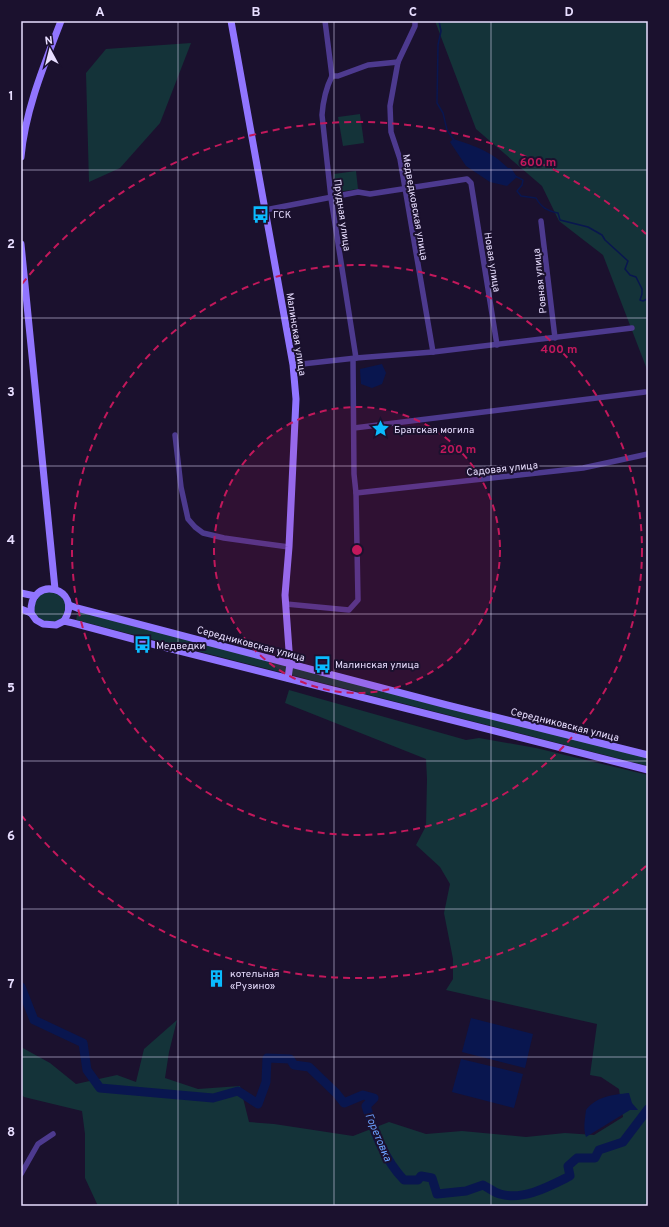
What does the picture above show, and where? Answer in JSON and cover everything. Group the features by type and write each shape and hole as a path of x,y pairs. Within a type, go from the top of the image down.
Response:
{"street":[{"path":"21,157 23,136 43,68 61,21"},
{"name":"Малинская улица","path":"231,21 293,365 296,399 286,604 290,664 288,678"},
{"path":"325,21 332,76 338,76 368,65 398,62"},
{"name":"Медведковская улица","path":"415,21 415,26 398,62 390,106 391,132 400,159 432,352"},
{"name":"Прудная улица","path":"286,604 349,610 358,600 356,493 354,474 355,358 331,198 322,115 323,102 332,76"},
{"name":"Новая улица","path":"405,188 467,179 471,182 497,345"},
{"path":"265,210 358,192 370,194 405,188"},
{"name":"Ровная улица","path":"541,222 554,338"},
{"path":"21,244 55,589"},
{"path":"293,365 497,345 632,328"},
{"path":"354,428 645,392"},
{"path":"174,435 180,487 188,519 195,527 203,533 224,538 289,547"},
{"name":"Садовая улица","path":"356,493 583,468 648,454"},
{"path":"21,609 31,613 36,620 43,624 52,626 64,621 68,615 69,605 63,594 55,589 42,590 35,596 31,603 31,613"},
{"path":"21,593 35,596"},
{"name":"Середниковская улица","path":"69,605 290,664 648,755"},
{"path":"64,621 647,770"},
{"path":"21,1174 38,1144 53,1134"}],"green space":[{"path":"435,21 648,21 648,372 603,255 559,221 542,186 476,129"},
{"path":"191,43 160,123 120,168 89,182 86,73 106,49"},
{"path":"360,114 364,143 343,146 338,117"},
{"path":"356,171 358,189 337,192 334,174"},
{"path":"42,592 57,592 67,604 62,619 50,624 35,616 33,606"},
{"path":"78,611 648,757 648,766 76,620"},
{"path":"289,690 466,740 479,738 536,748 648,775 648,1206 98,1206 85,1178 85,1134 82,1111 24,1097 21,1094 21,1047 50,1063 76,1084 117,1075 136,1082 144,1049 177,1020 169,1052 165,1078 198,1089 240,1086 249,1122 274,1124 353,1136 389,1122 426,1134 462,1131 526,1137 565,1133 594,1135 623,1117 619,1089 601,1077 590,1075 597,1024 446,990 453,979 453,959 444,913 450,884 440,867 416,845 426,826 426,759 285,703"}],"shaded area":[{"path":"453,139 489,153 508,168 511,168 517,177 507,186 490,182 466,166 450,142"},
{"path":"382,364 386,373 382,384 372,388 361,384 360,369"},
{"path":"471,1018 533,1034 525,1068 462,1052"},
{"path":"461,1059 523,1074 514,1108 452,1092"},
{"path":"629,1093 632,1103 638,1110 630,1110 586,1137 584,1127 586,1110 590,1105 605,1097"}],"waterway":[{"path":"439,21 441,31 438,45 437,103 443,113 447,130 454,140"},
{"path":"515,176 523,180 522,185 517,191 521,196 536,198 545,208 558,213 560,220 588,227 602,235 605,240 628,261 625,269 630,275 636,277 642,289 640,300 643,301 647,299 648,303"},
{"name":"Горетовка","path":"21,987 34,1020 83,1043 87,1070 100,1088 213,1098 238,1091 258,1104 266,1082 267,1058 290,1059 294,1065 309,1067 336,1093 344,1103 363,1095 374,1098 366,1106 377,1136 391,1163 404,1180 418,1180 421,1176 432,1178 437,1194 466,1191 483,1185 498,1193 509,1196 518,1196 545,1188 570,1176 568,1166 577,1158 595,1158 599,1150 623,1142 648,1109"}],"place":[{"name":"ГСК","path":"260,214"},
{"name":"Братская могила","path":"381,429"},
{"name":"Медведки","path":"143,645"},
{"name":"Малинская улица","path":"322,664"},
{"name":"котельная «Рузино»","path":"217,979"}]}
